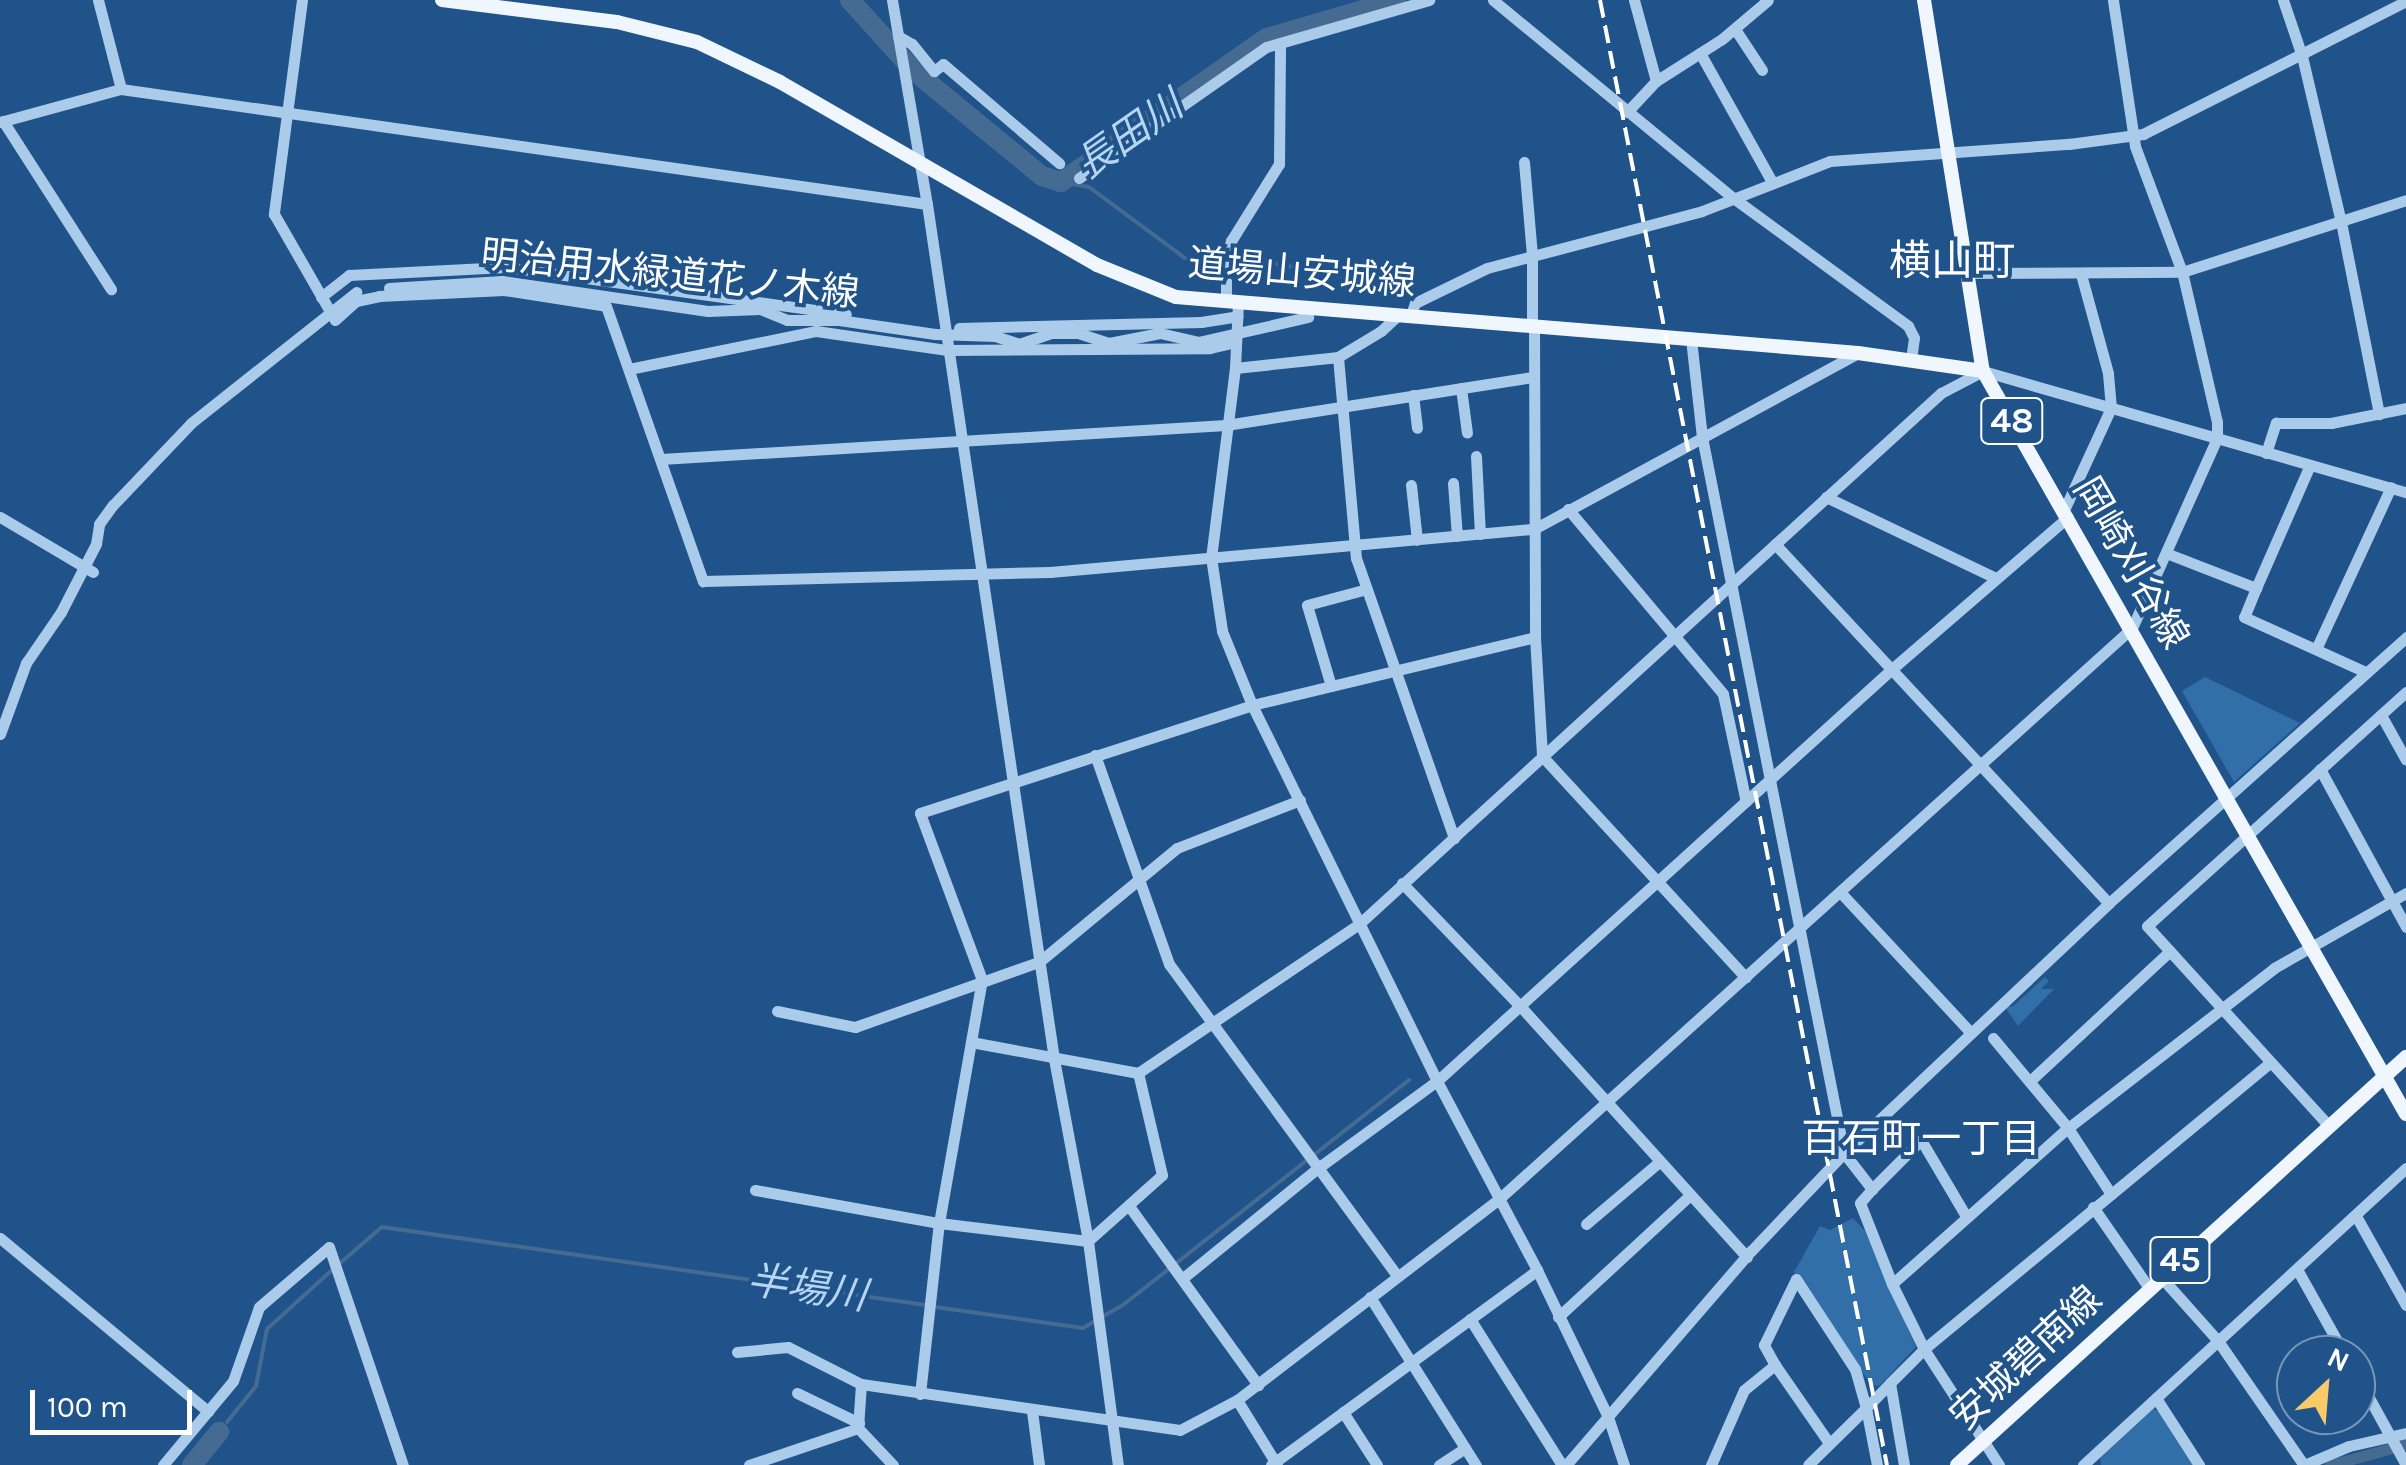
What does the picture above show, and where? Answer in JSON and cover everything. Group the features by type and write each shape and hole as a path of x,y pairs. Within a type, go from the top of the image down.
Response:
{"main road":[{"name":"道場山安城線","path":"442,0 618,22 697,42 780,82 1097,265 1148,289 1176,297 1234,307 1405,314 1858,353 1983,371"},
{"name":"岡崎刈谷線","path":"1924,0 1983,371 2406,1114"},
{"name":"安城碧南線","path":"1957,1465 2406,1057"}],"street":[{"path":"98,0 122,89"},
{"path":"302,0 274,214 335,320 364,298 504,290 606,306 703,581 982,575 1534,529 1858,353"},
{"path":"892,0 928,204 943,331 1054,1059 1088,1242 1118,1465"},
{"path":"1079,178 1266,47 1429,0"},
{"path":"1493,0 1732,197 1908,326 1914,338 1910,360"},
{"path":"1634,0 1656,81"},
{"path":"1627,112 1656,81 1735,28 1768,0"},
{"path":"737,1352 788,1347 861,1384 1180,1430 1258,1385 1500,1198 2132,628 2217,438 2182,272 2133,136 2113,0"},
{"path":"2283,0 2302,56 2378,414"},
{"path":"1235,368 1338,357 1381,332 1415,303 1467,276 1636,231 1830,161 2133,136 2169,124 2406,1"},
{"path":"1735,28 1762,70"},
{"path":"898,36 912,44 934,71 943,64 1059,164"},
{"path":"1280,44 1278,164 1227,257 1234,307 1235,368 1210,557 1222,631 1252,704 1436,1081 1537,1270 1608,1417 1624,1465"},
{"path":"1700,53 1772,182"},
{"path":"111,289 2,121 122,89 928,204"},
{"path":"1524,162 1532,256 1535,637 1542,756 1746,978"},
{"path":"1966,273 2182,272 2406,200"},
{"path":"321,296 349,276 506,267 943,331 1201,322 1234,307"},
{"path":"1183,1278 1318,1168 1436,1081 2066,513 2111,408 2108,372 2081,274"},
{"name":"明治用水緑道花ノ木線","path":"0,734 26,662 89,569 99,524 112,505 191,423 330,312 364,290 502,281 708,311 760,309 787,320 839,320 995,336 1020,344 1051,333 1078,332 1110,343 1151,332 1186,342 1236,338 1308,317"},
{"path":"629,369 816,332 946,350 1210,348 1236,338"},
{"path":"1690,339 1702,437 1734,581 1844,1153 1872,1189"},
{"path":"1338,357 1354,545 1454,838"},
{"path":"971,1042 1138,1073 1359,924 1942,393 1983,371 2406,492"},
{"path":"661,459 1226,425 1532,377"},
{"path":"1461,388 1467,433"},
{"path":"1412,395 1417,428"},
{"path":"2266,453 2276,422 2331,423 2406,408"},
{"path":"1476,456 1480,534"},
{"path":"2310,466 2244,617 2366,672"},
{"path":"1453,483 1457,536"},
{"path":"1411,485 1416,540"},
{"path":"2317,648 2392,487"},
{"path":"1826,497 1996,578"},
{"path":"1568,508 1723,694 1746,802"},
{"path":"0,517 89,569"},
{"path":"1775,544 2109,903"},
{"path":"2166,554 2256,588"},
{"path":"1331,686 1307,605 1367,590"},
{"path":"920,1394 939,1223 982,980 920,812 1252,704 1535,637"},
{"path":"1470,1319 1564,1465 1844,1153 2109,903 2406,637"},
{"path":"2329,1126 2148,926 2406,692"},
{"path":"2381,715 2406,760"},
{"path":"1095,755 1169,964 1396,1276"},
{"path":"2320,769 2406,926"},
{"path":"778,1011 856,1027 1039,962 1177,848 1300,800"},
{"path":"1402,883 1521,1007 1747,1257"},
{"path":"1840,893 1970,1032"},
{"path":"1892,1284 2068,1128 2274,968 2406,893"},
{"path":"2030,1081 2170,951"},
{"path":"1994,1038 2068,1128 2110,1194"},
{"path":"1808,1465 1924,1349 2270,1063"},
{"path":"755,1190 939,1223 1088,1242 1162,1175 1138,1073"},
{"path":"1966,1216 1921,1140 1860,1203 1892,1284 1924,1349 1999,1465"},
{"path":"1586,1224 1659,1162"},
{"path":"2090,1463 2406,1168"},
{"path":"1558,1317 1689,1196"},
{"path":"1129,1206 1258,1385"},
{"path":"2093,1207 2149,1288"},
{"path":"2356,1216 2406,1305"},
{"path":"0,1238 208,1411"},
{"path":"164,1465 234,1380 260,1306 329,1247 403,1465"},
{"path":"1237,1400 1275,1464 1537,1270"},
{"path":"2298,1271 2334,1335"},
{"path":"2161,1277 2218,1341 2304,1465 2349,1446 2394,1443 2406,1433"},
{"path":"1829,1443 1764,1346 1796,1279 1855,1369 1877,1465"},
{"path":"1370,1296 1476,1465"},
{"path":"1711,1465 1744,1390 1775,1365"},
{"path":"1890,1383 1904,1465"},
{"path":"858,1425 861,1384"},
{"path":"797,1393 858,1425 893,1465"},
{"path":"2156,1398 2199,1465"},
{"path":"2376,1410 2406,1465"},
{"path":"1032,1411 1039,1465"},
{"path":"1343,1412 1377,1465"},
{"path":"749,1465 771,1461 858,1425"},
{"path":"1439,1465 1465,1448"}],"shaded area":[{"path":"2205,677 2300,723 2234,782 2182,691"},
{"path":"2045,977 2049,981 2041,989 2054,989 2018,1026 2005,1007 2013,1006"},
{"path":"1853,1218 1865,1231 1916,1347 1879,1386 1871,1385 1794,1272 1820,1226 1830,1230"},
{"path":"2153,1409 2159,1411 2194,1465 2101,1465 2100,1457"}],"waterway":[{"name":"長田川","path":"850,0 914,71 1042,176 1061,182 1267,38 1397,0"},
{"path":"1061,182 1089,187 1185,258 1234,256 1398,287"},
{"name":"半場川","path":"1315,1154 1409,1080"},
{"name":"半場川","path":"935,1307 1083,1328 1123,1305 1307,1160"},
{"name":"半場川","path":"339,1264 382,1227 925,1305"},
{"name":"半場川","path":"227,1422 256,1386 267,1329 332,1270"},
{"name":"半場川","path":"192,1465 219,1432"},
{"path":"2330,1465 2406,1444"}],"railway":[{"path":"1600,0 1887,1465"}],"district":[{"name":"横山町","path":"1952,261"},
{"name":"百石町一丁目","path":"1921,1139"}]}
